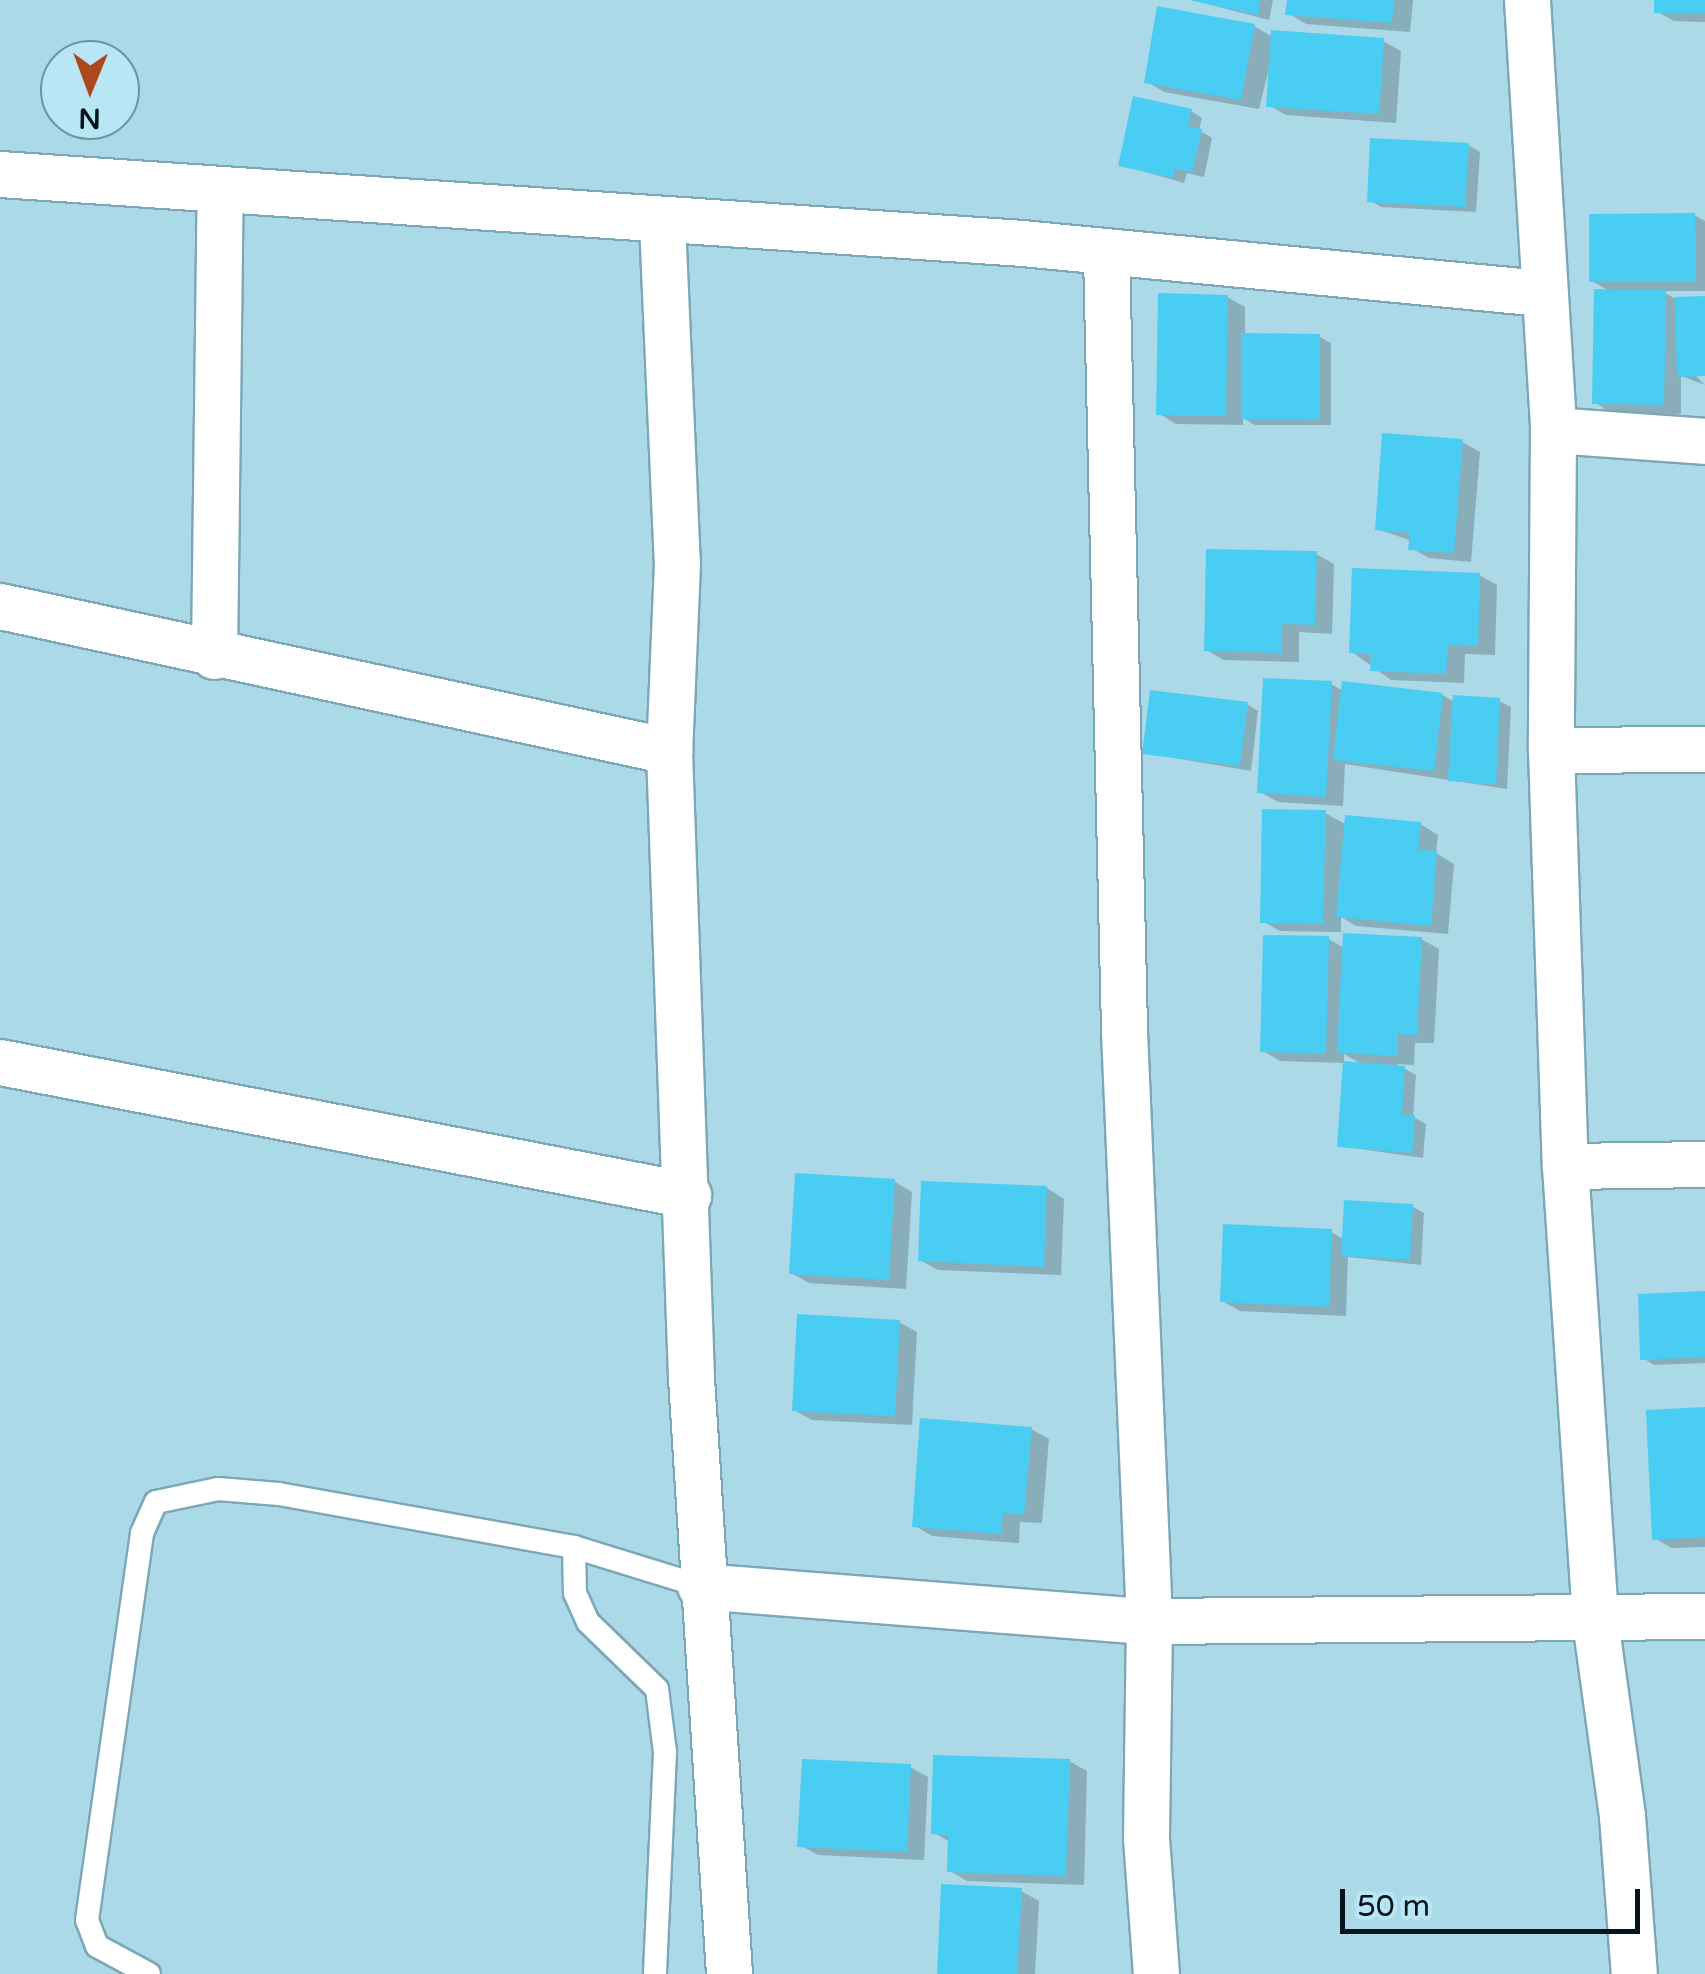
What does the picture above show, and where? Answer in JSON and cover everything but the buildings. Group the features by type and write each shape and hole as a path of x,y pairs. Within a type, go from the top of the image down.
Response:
{"street":[{"path":"1527,0 1541,293 1553,430 1551,750 1565,1166 1594,1621 1622,1816 1634,1974"},
{"path":"0,174 662,223 1022,243 1541,293"},
{"path":"214,656 220,192"},
{"path":"662,223 677,563 668,751 700,1586 717,1706 729,1974"},
{"path":"1106,254 1124,1031 1149,1621 1146,1838 1156,1974"},
{"path":"1553,430 1705,442"},
{"path":"0,606 214,656 668,751"},
{"path":"1551,750 1705,749"},
{"path":"0,1062 688,1196"},
{"path":"1565,1166 1705,1164"},
{"path":"700,1586 1149,1621 1594,1621 1705,1616"}],"lane":[{"path":"149,1974 97,1946 86,1920 142,1533 156,1502 218,1489 278,1494 574,1547 700,1586"},
{"path":"574,1547 575,1593 588,1622 657,1689 665,1752 655,1974"}]}
